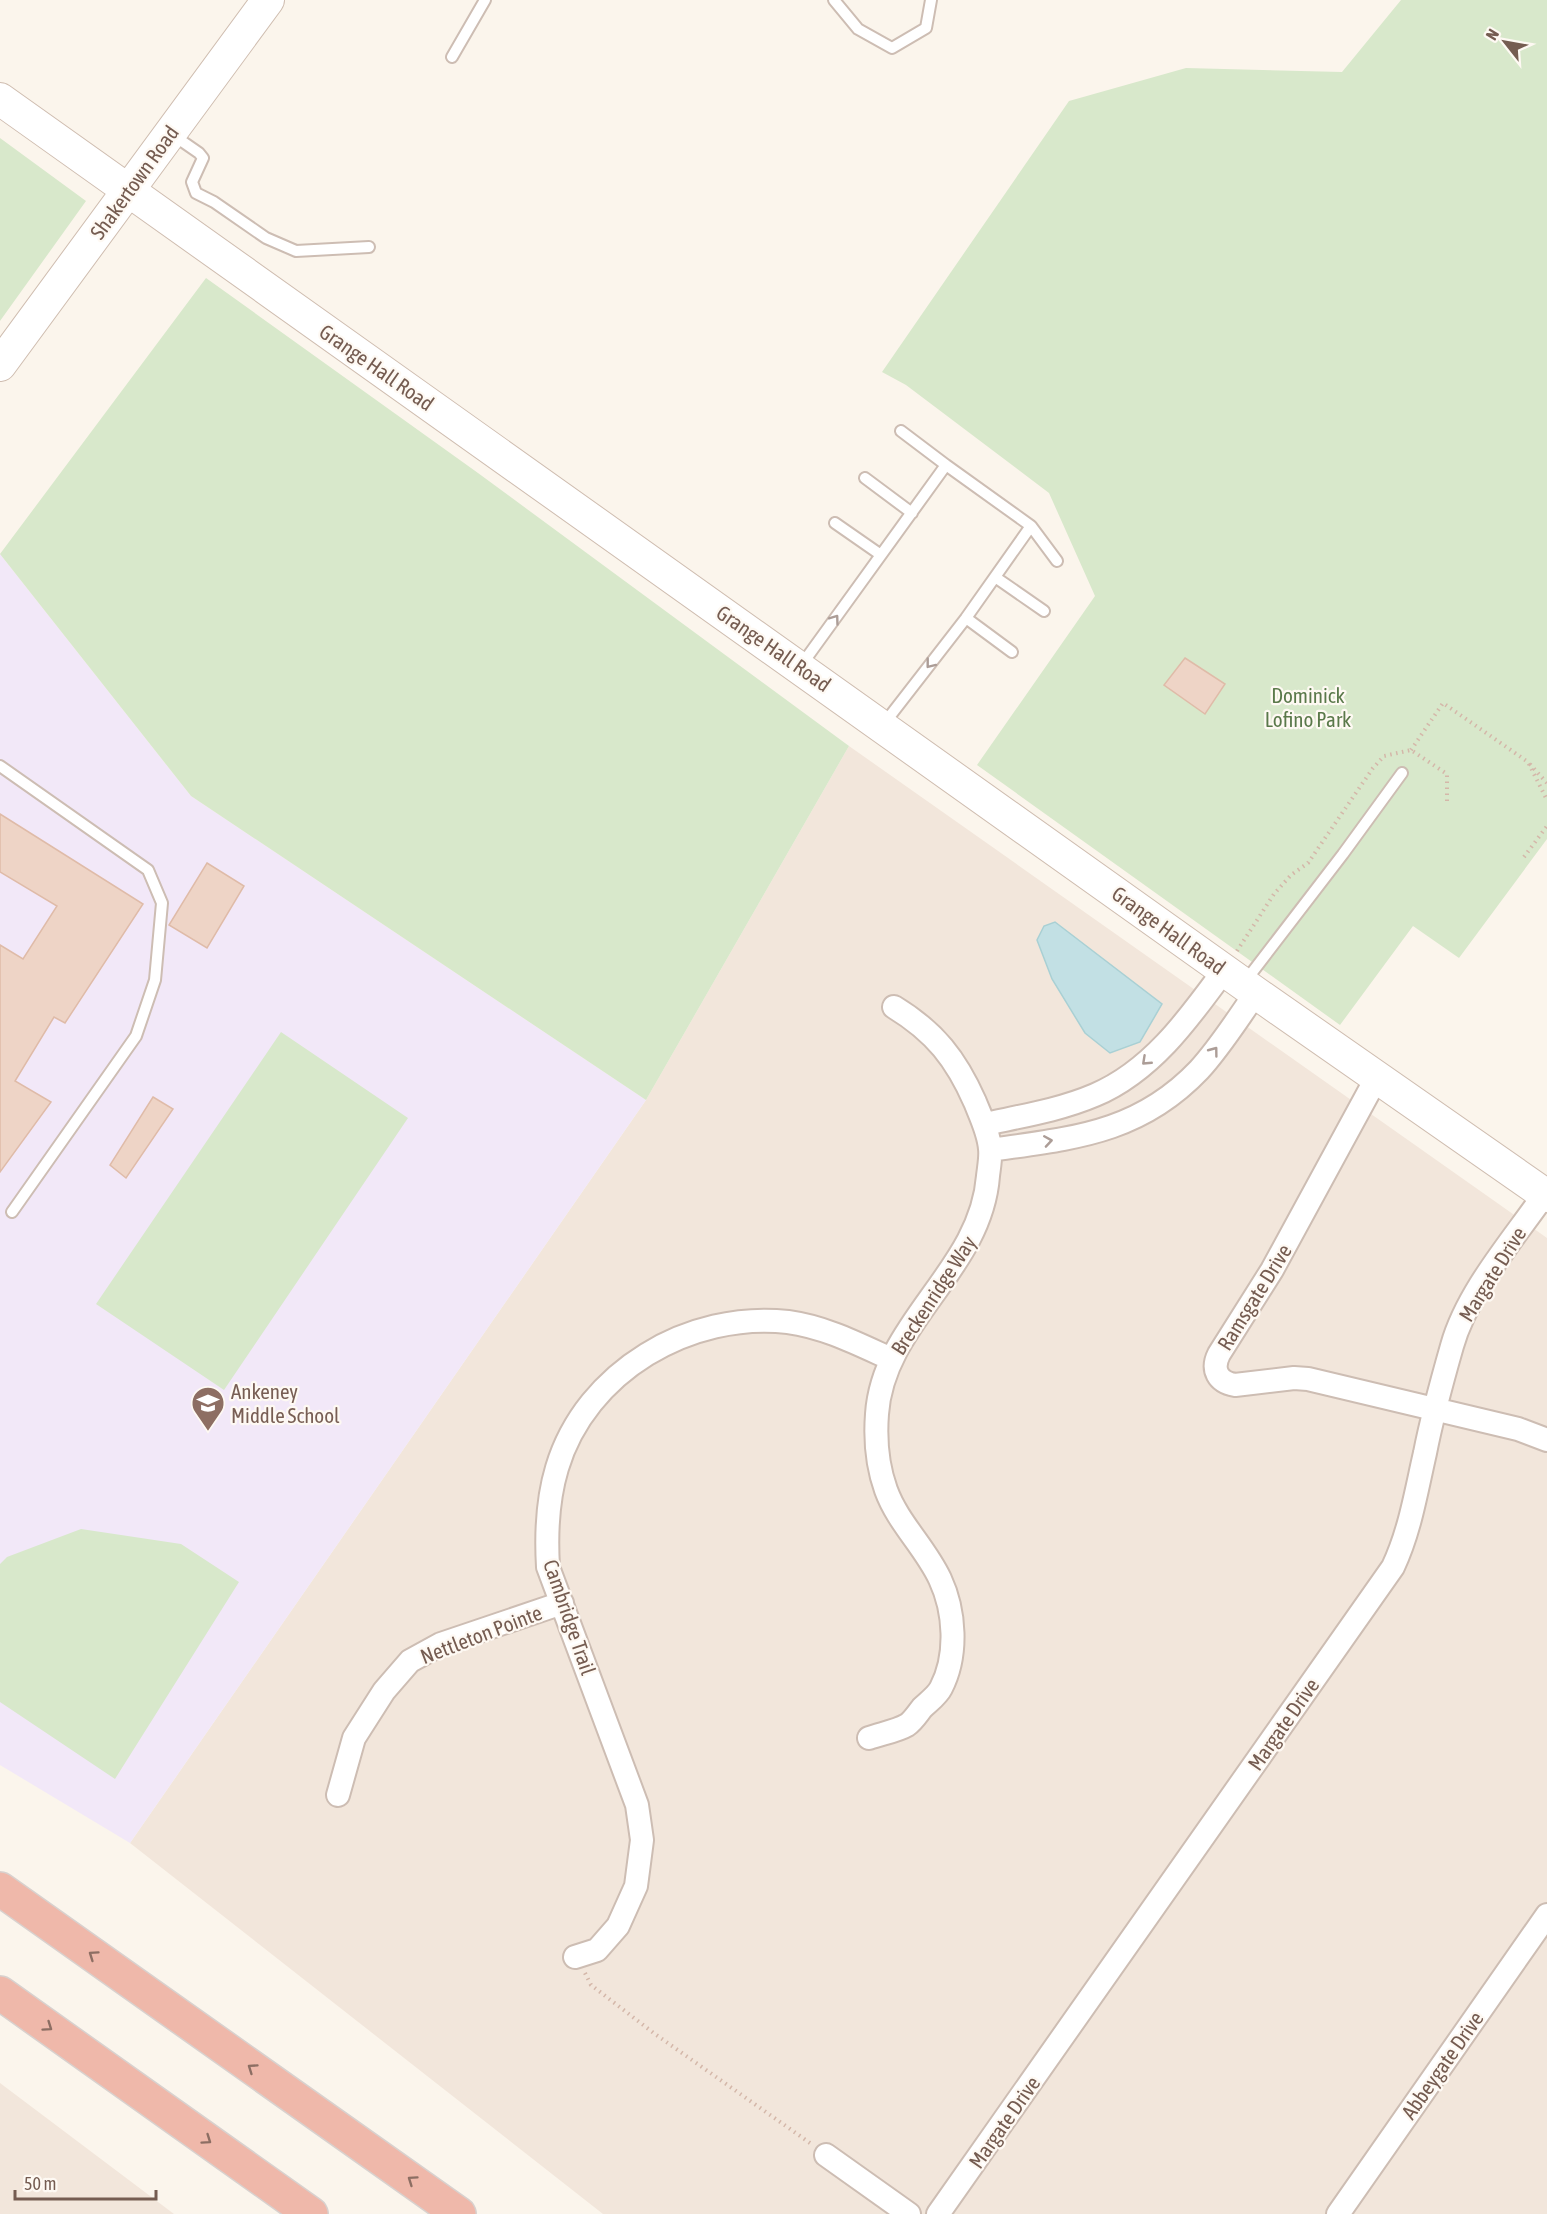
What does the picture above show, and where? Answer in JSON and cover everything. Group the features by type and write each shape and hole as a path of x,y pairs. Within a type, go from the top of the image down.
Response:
{"highway":[{"path":"0,1889 459,2214"},
{"path":"0,1993 311,2214"}],"street":[{"name":"Shakertown Road","path":"0,365 268,0"},
{"name":"Grange Hall Road","path":"0,99 1242,982 1546,1192"},
{"path":"984,1124 1054,1109 1096,1095 1132,1074 1166,1043 1194,1011 1242,982"},
{"path":"991,1150 1094,1133 1124,1123 1152,1109 1178,1090 1200,1069 1242,982"},
{"name":"Breckenridge Way","path":"868,1738 906,1725 940,1690 948,1670 952,1649 951,1617 940,1579 896,1512 886,1490 876,1440 877,1412 882,1383 897,1347 962,1255 975,1229 988,1183 991,1150 984,1124 953,1060 927,1030 894,1007"},
{"name":"Ramsgate Drive","path":"1377,1077 1272,1270 1215,1361 1215,1371 1226,1384 1236,1385 1294,1378 1518,1429 1547,1440"},
{"name":"Margate Drive","path":"938,2214 1393,1567 1407,1532 1452,1346 1462,1319 1477,1291 1546,1192"},
{"name":"Cambridge Trail","path":"575,1957 597,1950 618,1926 636,1886 642,1840 637,1805 548,1567 546,1533 549,1500 557,1467 571,1436 589,1408 610,1382 665,1343 697,1330 744,1321 790,1322 847,1339 891,1359"},
{"name":"Nettleton Pointe","path":"338,1795 354,1738 384,1691 410,1661 441,1644 562,1603"},
{"name":"Abbeygate Drive","path":"1338,2214 1547,1915"},
{"path":"826,2155 909,2214"}],"lane":[{"path":"452,57 485,0"},
{"path":"834,0 858,29 892,48 926,28 931,0"},
{"path":"170,134 203,158 192,182 196,193 214,202 266,238 296,251 369,247"},
{"path":"901,431 1031,526 1057,561"},
{"path":"800,667 946,465"},
{"path":"865,478 912,513"},
{"path":"835,523 881,555"},
{"path":"883,725 966,618 1031,526"},
{"path":"996,577 1044,611"},
{"path":"966,618 1012,652"},
{"path":"0,766 148,870 162,903 154,980 136,1036 12,1212"},
{"path":"1242,982 1343,854 1402,773"}],"path":[{"path":"1411,750 1443,703 1528,762 1547,783"},
{"path":"1528,762 1547,800"},
{"path":"1524,857 1547,826"},
{"path":"575,1957 591,1985 655,2034 826,2155"}],"shaded area":[{"name":"Ankeney Middle School","path":"0,554 191,796 646,1100 130,1843 0,1765"},
{"path":"849,746 1547,1238 1547,2214 603,2214 130,1843 646,1100"},
{"path":"0,2083 174,2214 0,2214"}],"green space":[{"name":"Dominick Lofino Park","path":"1401,0 1547,0 1547,839 1459,958 1413,926 1340,1025 977,765 1095,596 1049,493 906,385 882,372 1069,101 1186,68 1342,72"},
{"path":"0,138 86,201 0,321"},
{"path":"206,278 478,473 849,746 646,1100 191,796 0,554"},
{"path":"281,1032 408,1118 224,1390 96,1304"},
{"path":"81,1529 181,1544 239,1582 115,1779 0,1702 0,1564 7,1557"}],"water":[{"path":"1055,922 1162,1004 1140,1042 1110,1053 1085,1033 1052,979 1037,940 1044,926"}],"building":[{"path":"1185,658 1225,684 1205,714 1164,685"},
{"path":"0,814 143,904 65,1023 54,1017 15,1081 51,1102 0,1172 0,945 23,959 57,906 0,872"},
{"path":"207,863 244,886 207,948 169,925"},
{"path":"153,1097 173,1109 126,1178 110,1165"}],"place":[{"name":"Ankeney Middle School","path":"208,1432"}]}
